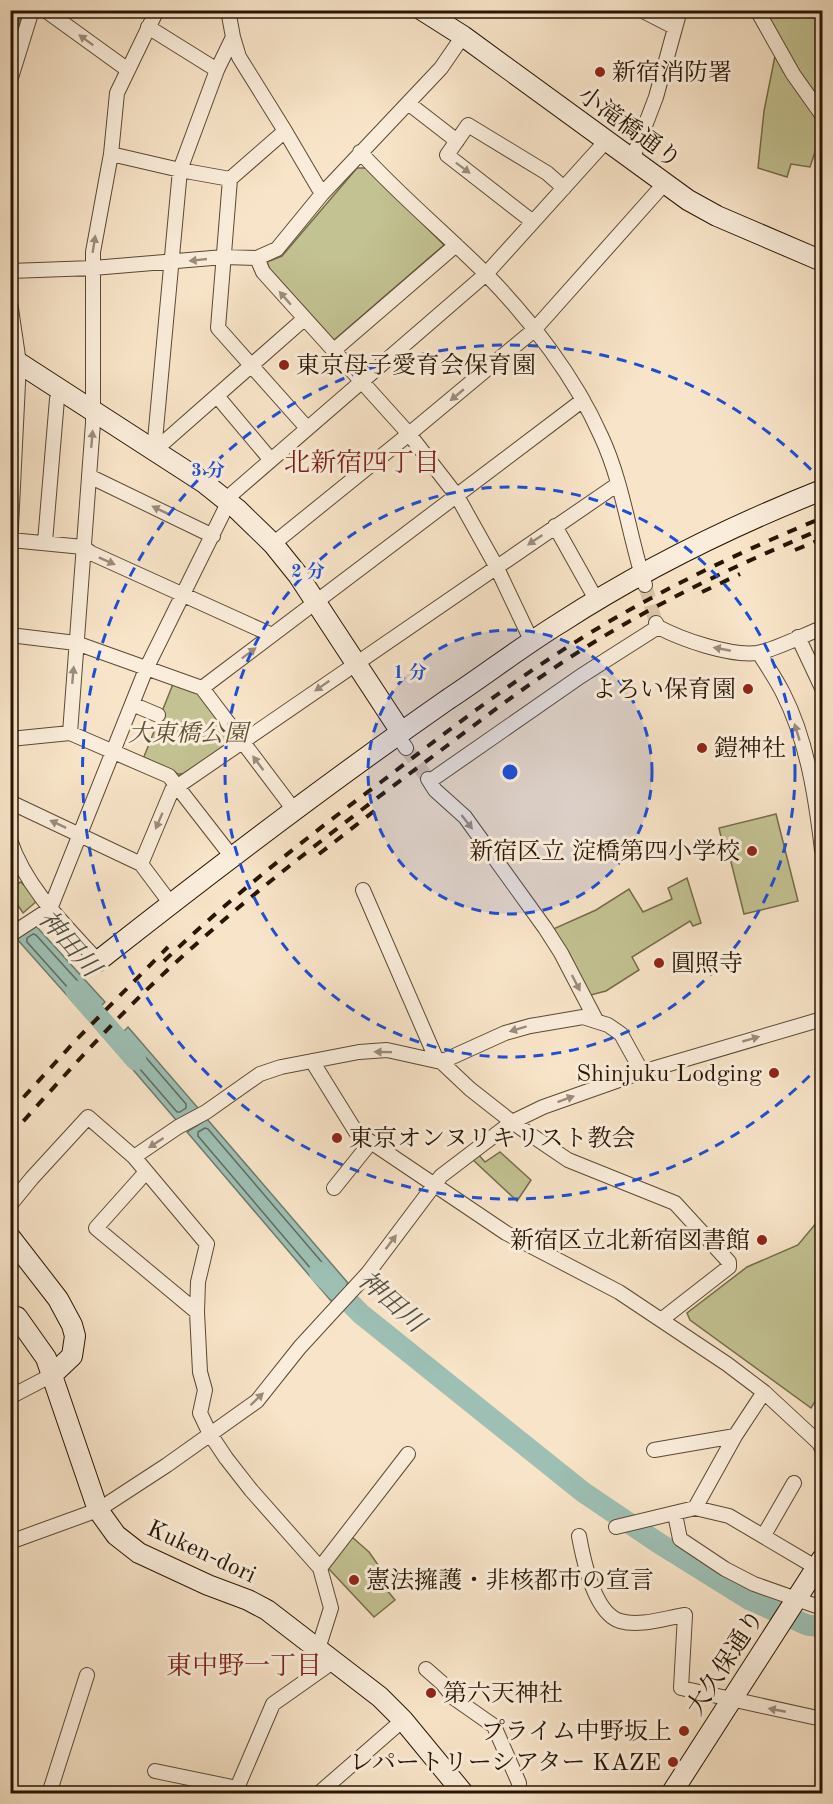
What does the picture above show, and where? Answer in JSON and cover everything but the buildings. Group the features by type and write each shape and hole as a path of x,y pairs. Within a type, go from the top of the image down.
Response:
{"street":[{"path":"10,81 32,10"},
{"path":"45,10 128,70"},
{"path":"70,733 93,411 93,252 111,153 117,93 157,10"},
{"path":"228,10 239,57 322,194"},
{"name":"小滝橋通り","path":"422,10 464,36 688,200 717,216 822,261"},
{"path":"641,10 674,27"},
{"path":"632,160 656,97 680,10"},
{"path":"757,10 793,74 822,115"},
{"path":"148,27 217,70"},
{"path":"10,271 93,268 224,257 257,258 277,249 360,152 441,68 464,36"},
{"path":"154,451 180,170 217,70 233,37"},
{"path":"408,103 457,141"},
{"path":"533,222 447,155 468,125 547,173 564,188"},
{"path":"285,131 230,179 218,328 307,428"},
{"path":"11,934 50,909 146,669 233,493 486,274 606,141"},
{"path":"360,152 486,274 561,365 602,437 618,484 643,580"},
{"path":"111,153 180,170 230,179"},
{"path":"273,544 409,435 534,330 664,184"},
{"path":"333,351 456,245"},
{"path":"257,258 263,272 409,435 457,496 496,566 532,642"},
{"path":"10,302 19,363 10,547"},
{"path":"154,451 304,319"},
{"path":"19,363 202,482 228,501 273,544 317,602 402,739"},
{"path":"45,542 57,399 62,391"},
{"path":"217,396 270,459"},
{"path":"202,688 583,400"},
{"path":"88,476 213,536"},
{"path":"802,498 822,476"},
{"path":"141,864 172,790 618,484"},
{"path":"10,840 17,858 50,909 98,961 294,810 402,739 532,642 597,601 643,580 707,540 822,490"},
{"path":"555,526 597,601"},
{"path":"11,540 82,547 272,635"},
{"path":"596,1020 561,953 545,928 465,817 435,790 429,780 657,625 681,639 744,653 759,653 822,628"},
{"path":"10,635 76,643 202,688 294,810"},
{"path":"798,637 822,688"},
{"path":"759,653 783,694 794,720 809,770 822,850"},
{"path":"132,705 158,715"},
{"path":"10,739 70,733 170,776 232,857"},
{"path":"10,802 141,864 171,903"},
{"path":"363,890 435,1056 470,1089 512,1122 568,1160 675,1203 729,1262 729,1267 661,1320"},
{"path":"134,1157 180,1126 203,1114 260,1074 359,1052 387,1050 441,1062 506,1033 530,1026 583,1017 608,1025 621,1034 642,1072"},
{"path":"10,1542 98,1510 167,1465 257,1401 300,1347 368,1273 441,1176 512,1122 543,1107 642,1072 822,1018"},
{"path":"312,1061 356,1132 506,1233 619,1292 727,1364 764,1392 819,1443 822,1449"},
{"path":"10,1205 88,1116 134,1157 207,1244 198,1282 200,1372 205,1390 200,1413 210,1434 251,1490 320,1568 331,1608 318,1649"},
{"path":"334,1188 371,1142"},
{"path":"146,1172 96,1228 197,1312"},
{"path":"10,1238 18,1245 58,1299 72,1325 75,1336 72,1356 52,1375 10,1397"},
{"name":"Kuken-dori","path":"13,1316 46,1358 98,1510 116,1535 139,1553 267,1610 380,1697 403,1720 458,1791"},
{"path":"695,1508 735,1436 764,1392"},
{"path":"654,1450 735,1436"},
{"path":"320,1568 408,1454"},
{"path":"764,1535 794,1483"},
{"path":"616,1527 695,1508 729,1516 820,1564"},
{"path":"675,1514 680,1539 725,1569 795,1601 822,1608"},
{"path":"579,1536 588,1576 604,1608 619,1621 642,1623 685,1615 681,1688 822,1719"},
{"name":"大久保通り","path":"671,1794 820,1564"},
{"path":"155,1771 237,1788 273,1704 334,1661"},
{"path":"426,1669 454,1698 494,1726 519,1783 518,1794"},
{"path":"49,1794 87,1675"},
{"path":"318,1794 403,1720"}],"green space":[{"path":"765,11 822,11 822,102 797,68"},
{"path":"775,56 822,124 822,146 817,146 810,167 791,164 787,177 758,168 764,111"},
{"path":"357,168 367,168 444,245 334,340 269,268 267,262 282,256"},
{"name":"大東橋公園","path":"173,684 198,693 230,734 229,744 187,774 178,774 143,759"},
{"path":"776,814 798,901 744,914 728,850 724,850 719,828"},
{"path":"687,878 701,923 693,926 690,921 632,957 639,970 606,991 587,996 551,930 596,910 629,889 643,912 672,899 668,888"},
{"path":"21,882 38,900 23,913 11,895 10,887"},
{"path":"500,1152 531,1180 517,1201 471,1158 477,1153 485,1162"},
{"path":"822,1216 822,1390 811,1408 690,1320 687,1313 747,1267 798,1245"},
{"path":"352,1537 369,1552 383,1572 377,1578 395,1600 374,1617 328,1568"}],"water":[{"path":"36,926 105,1002 88,1019 16,938"},
{"path":"128,1027 198,1108 177,1121 111,1044"},
{"path":"207,1119 348,1283 331,1301 187,1132"}],"waterway":[{"path":"14,45 21,10"},
{"path":"10,865 16,876"},
{"name":"神田川","path":"76,991 136,1060"},
{"name":"神田川","path":"319,1272 361,1314 583,1492 657,1542 750,1600 807,1625 822,1627"}],"tunnel":[{"path":"645,585 656,623"},
{"path":"406,748 428,779"}],"railway":[{"path":"164,961 216,913 297,846 527,673 615,618 682,582 751,548 822,518"},
{"path":"10,1136 110,1027 201,939 319,843 481,720 586,647 651,609 718,575 822,529"},
{"path":"795,550 822,539"},
{"path":"702,592 740,574"},
{"path":"319,854 378,808"},
{"path":"10,1112 77,1039 168,947"}],"place":[{"name":"新宿消防署","path":"600,72"},
{"name":"東京母子愛育会保育園","path":"284,365"},
{"name":"よろい保育園","path":"748,689"},
{"name":"鎧神社","path":"702,748"},
{"name":"新宿区立 淀橋第四小学校","path":"752,851"},
{"name":"圓照寺","path":"659,963"},
{"name":"Shinjuku Lodging","path":"774,1073"},
{"name":"東京オンヌリキリスト教会","path":"337,1138"},
{"name":"新宿区立北新宿図書館","path":"762,1240"},
{"name":"憲法擁護・非核都市の宣言","path":"354,1580"},
{"name":"第六天神社","path":"431,1693"},
{"name":"プライム中野坂上","path":"684,1731"},
{"name":"レパートリーシアター KAZE","path":"673,1762"}],"district":[{"name":"北新宿四丁目","path":"362,462"},
{"name":"東中野一丁目","path":"244,1665"}]}
